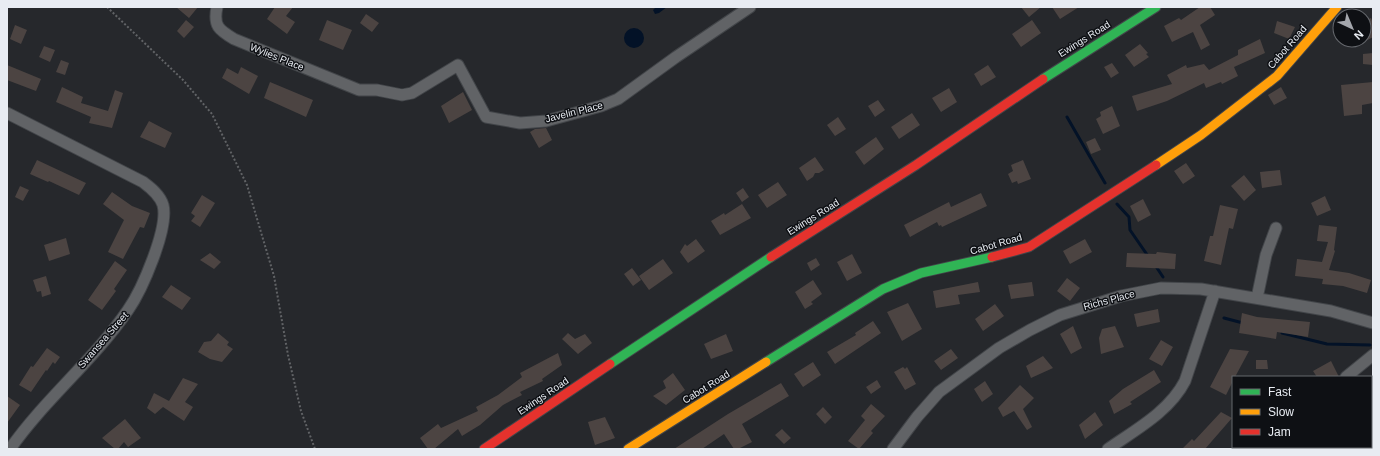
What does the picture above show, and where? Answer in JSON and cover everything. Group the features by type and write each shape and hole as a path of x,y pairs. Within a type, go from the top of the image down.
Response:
{"street":[{"name":"Wylies Place","path":"217,7 215,20 220,30 234,39 359,90"},
{"name":"Javelin Place","path":"359,90 377,90 402,95 412,92 458,65 486,117 520,123 546,121 602,106 618,99 676,57 750,7"},
{"name":"Ewings Road","path":"484,449 743,274 916,165 1087,50 1156,7"},
{"name":"Cabot Road","path":"628,449 888,286 921,272 1012,253 1029,247 1063,227 1201,135 1278,76 1337,7"},
{"name":"Swansea Street","path":"8,116 143,182 159,197 164,212 154,256 140,290 128,310 100,345 9,448"},
{"path":"1257,298 1266,255 1276,228"},
{"name":"Richs Place","path":"893,449 926,407 947,386 999,348 1046,322 1092,304 1147,290 1174,288 1215,291 1331,311 1373,323"},
{"path":"1108,449 1152,417 1178,392 1187,374 1215,291"},
{"path":"1347,376 1373,355"}],"path":[{"path":"107,7 182,80 212,114 248,185 274,276 288,355 301,411 315,449"}],"water":[{"path":"656,7 667,7 655,14 653,10"},
{"path":"630,28 638,28 644,34 644,42 638,48 630,48 624,42 624,34"}],"building":[{"path":"176,7 198,7 189,18"},
{"path":"275,7 293,7 286,16 295,22 287,34 267,19"},
{"path":"1021,7 1041,7 1029,17"},
{"path":"1052,7 1079,7 1060,19"},
{"path":"1200,7 1210,7 1215,15 1200,25 1210,45 1201,50 1193,32 1172,42 1164,26 1179,18 1181,20"},
{"path":"366,14 379,23 372,32 360,23"},
{"path":"186,20 194,27 184,38 177,31"},
{"path":"327,20 352,30 343,50 319,40"},
{"path":"1032,20 1041,33 1021,47 1012,34"},
{"path":"1372,20 1373,23 1372,38"},
{"path":"1277,21 1295,27 1289,39 1274,33"},
{"path":"15,25 27,30 21,44 10,39"},
{"path":"1260,39 1265,53 1234,67 1238,76 1222,84 1221,82 1206,88 1204,83 1167,101 1137,111 1132,96 1172,84 1167,75 1186,65 1187,68 1204,64 1209,70 1238,55 1238,50"},
{"path":"1140,44 1148,53 1146,54 1149,57 1134,67 1125,55"},
{"path":"44,46 55,50 50,62 39,57"},
{"path":"1373,53 1373,65 1363,64 1363,54"},
{"path":"61,60 69,63 65,75 56,72"},
{"path":"1112,63 1119,73 1111,78 1104,67"},
{"path":"7,65 41,79 36,91 7,80"},
{"path":"988,65 996,77 981,86 974,74"},
{"path":"241,67 258,76 249,94 222,78 227,68 238,74"},
{"path":"270,82 313,100 306,117 264,98"},
{"path":"1373,82 1373,103 1362,105 1362,114 1344,116 1341,85"},
{"path":"62,87 83,97 81,103 108,111 115,90 123,93 112,128 89,123 91,117 56,102"},
{"path":"1281,87 1287,98 1274,105 1268,95"},
{"path":"949,88 957,102 941,112 932,98"},
{"path":"463,92 472,110 449,123 441,106"},
{"path":"878,100 885,110 875,117 868,106"},
{"path":"1112,106 1120,126 1103,134 1096,119 1101,116 1100,112"},
{"path":"912,113 920,125 899,139 891,127"},
{"path":"838,117 846,129 835,136 827,125"},
{"path":"149,121 172,133 165,148 140,137"},
{"path":"546,128 552,140 539,148 530,132 535,129"},
{"path":"876,137 884,149 864,165 855,152"},
{"path":"1095,138 1101,150 1091,154 1086,142"},
{"path":"815,157 824,170 819,173 815,173 813,177 807,181 799,168"},
{"path":"37,160 86,183 79,195 30,174"},
{"path":"1023,160 1031,179 1018,184 1017,181 1012,183 1008,174 1013,171 1011,165"},
{"path":"1186,163 1195,176 1183,184 1174,171"},
{"path":"1280,170 1282,185 1262,188 1260,172"},
{"path":"1244,175 1256,190 1244,201 1231,186"},
{"path":"778,182 787,195 767,208 758,195"},
{"path":"20,186 29,190 23,201 15,197"},
{"path":"743,188 749,197 742,202 736,193"},
{"path":"112,192 132,206 150,213 144,228 140,227 123,259 108,252 124,220 103,204"},
{"path":"981,193 987,206 942,227 941,225 939,226 937,222 910,237 904,225 949,202 951,207"},
{"path":"202,195 215,203 200,227 191,221 195,216 191,213"},
{"path":"1325,196 1331,210 1317,216 1311,203"},
{"path":"1143,199 1151,215 1138,222 1130,206"},
{"path":"742,204 751,218 720,235 711,221 724,213 725,215"},
{"path":"1220,205 1238,209 1233,229 1229,228 1221,265 1204,261 1210,236 1213,236"},
{"path":"1319,225 1337,227 1335,251 1329,270 1349,273 1371,280 1367,293 1343,286 1322,284 1323,279 1295,276 1297,259 1322,262 1328,242 1317,241"},
{"path":"66,238 70,254 49,261 44,245"},
{"path":"696,239 705,251 688,263 680,252 685,244 687,246"},
{"path":"1085,239 1092,252 1070,264 1063,251"},
{"path":"1157,252 1176,254 1175,269 1126,267 1127,253 1156,254"},
{"path":"210,253 221,262 214,269 200,260"},
{"path":"852,254 862,273 847,281 837,262"},
{"path":"816,258 820,265 811,271 807,263"},
{"path":"663,259 673,273 649,290 639,276"},
{"path":"115,261 127,270 114,289 116,291 102,310 88,300"},
{"path":"632,268 641,280 633,286 624,274"},
{"path":"46,276 51,294 42,297 41,291 37,292 33,280"},
{"path":"1067,278 1080,288 1070,301 1057,291"},
{"path":"813,280 822,294 811,302 813,304 805,309 795,292"},
{"path":"978,282 980,292 958,295 960,304 936,308 933,291"},
{"path":"1032,282 1034,296 1011,299 1008,285"},
{"path":"171,285 191,298 182,310 162,297"},
{"path":"908,303 922,329 902,341 887,312"},
{"path":"995,304 1004,316 983,331 975,319"},
{"path":"1158,309 1160,322 1137,327 1134,314"},
{"path":"1242,313 1257,317 1310,322 1308,337 1277,332 1276,339 1239,333"},
{"path":"873,321 881,333 835,364 827,352 856,335 855,333"},
{"path":"1073,326 1082,348 1071,354 1060,334"},
{"path":"1115,326 1124,347 1101,354 1099,338 1102,329"},
{"path":"218,333 229,342 227,345 233,349 222,362 210,359 198,352 204,342 211,341"},
{"path":"568,333 575,339 585,334 592,343 578,354 562,339"},
{"path":"726,334 733,351 711,359 704,344"},
{"path":"1161,340 1173,347 1162,366 1149,359"},
{"path":"47,348 60,357 55,364 53,362 47,371 46,370 31,392 19,385 31,366 33,367"},
{"path":"951,349 958,358 941,370 934,361"},
{"path":"1230,349 1249,351 1236,376 1232,376 1232,383 1226,395 1210,387"},
{"path":"558,353 562,365 542,379 543,381 520,392 522,395 503,405 480,425 462,436 458,429 434,449 428,449 420,438 438,424 441,428 478,411 476,407 498,395 522,377 520,373"},
{"path":"1043,356 1053,368 1031,378 1026,366"},
{"path":"1256,360 1267,360 1268,369 1256,369"},
{"path":"1331,361 1338,376 1316,376 1313,371"},
{"path":"813,362 821,375 803,387 794,374"},
{"path":"903,367 905,369 907,367 916,384 905,390 894,372"},
{"path":"1154,370 1161,382 1130,402 1132,404 1114,414 1109,401 1123,389"},
{"path":"673,373 685,390 666,405 653,396 666,388 663,381"},
{"path":"183,378 198,384 185,402 193,407 184,421 163,407 155,414 147,408 154,393 169,401"},
{"path":"877,380 881,387 871,394 866,387"},
{"path":"985,381 993,394 982,402 974,389"},
{"path":"781,383 789,396 742,424 752,442 738,449 734,449 724,434 702,449 674,449 728,414"},
{"path":"1020,385 1034,398 1023,409 1032,427 1027,430 1014,411 1003,417 998,408"},
{"path":"7,396 20,405 7,423"},
{"path":"871,404 885,416 871,431 873,433 859,449 848,441 865,420 861,416"},
{"path":"823,407 832,417 825,424 816,414"},
{"path":"1095,412 1103,425 1085,439 1079,425"},
{"path":"1221,412 1232,418 1205,449 1182,449 1192,439 1194,441"},
{"path":"605,417 615,438 595,445 588,422"},
{"path":"125,419 141,438 128,447 124,442 118,449 115,449 102,438"},
{"path":"782,429 791,438 784,444 775,435"}],"waterway":[{"path":"1067,117 1105,183"},
{"path":"1117,204 1129,217 1130,230 1148,256"},
{"path":"1155,265 1163,277"},
{"path":"1224,318 1243,323"},
{"path":"1282,333 1327,344 1370,345"}],"traffic: fast":[{"path":"1043,79 1156,7"},
{"path":"610,364 771,257"},
{"path":"766,362 883,289 921,273 992,257"}],"traffic: slow":[{"path":"1156,165 1201,135 1277,76 1337,7"},
{"path":"628,449 766,362"}],"traffic: jam":[{"path":"771,257 916,165 1043,79"},
{"path":"992,257 1029,247 1156,165"},
{"path":"484,449 610,364"}]}
